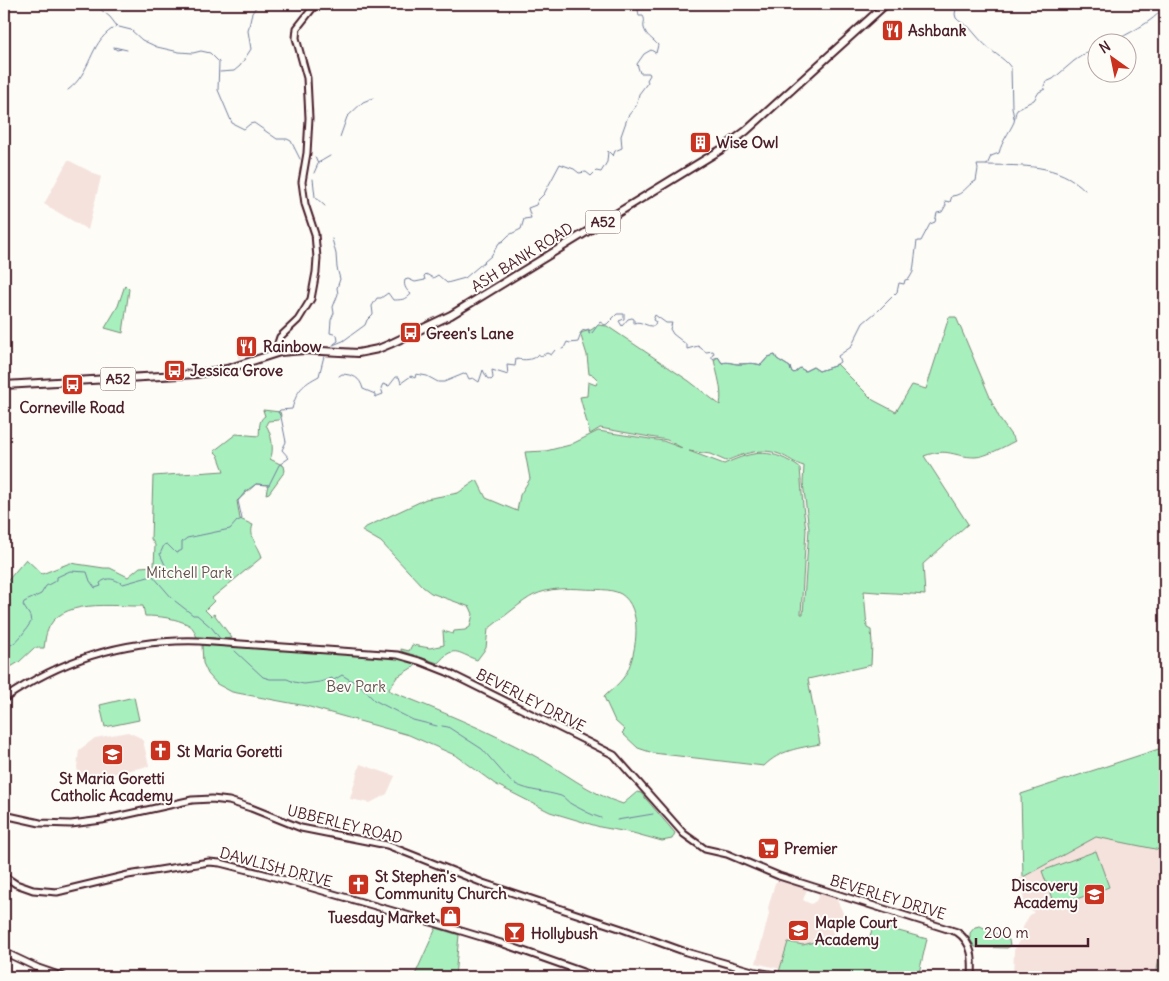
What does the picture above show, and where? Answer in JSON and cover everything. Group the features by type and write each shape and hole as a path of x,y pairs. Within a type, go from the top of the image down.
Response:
{"highway":[{"name":"ASH BANK ROAD","path":"4,385 196,374 227,368 280,352 304,350 358,352 372,350 411,336 451,315 733,141 886,4"}],"main road":[{"path":"4,952 38,968 64,977"}],"street":[{"path":"280,352 278,343 280,338 298,320 311,299 316,272 315,234 305,204 302,182 307,153 309,118 307,78 296,38 297,28 316,4"},
{"name":"BEVERLEY DRIVE","path":"4,699 41,676 75,660 118,648 146,643 199,641 398,655 419,661 486,690 614,755 684,834 705,849 727,854 779,876 957,932 966,940 971,949 973,960 972,977"},
{"name":"UBBERLEY ROAD","path":"4,815 40,823 71,824 102,820 192,800 212,799 229,801 301,828 386,845 483,884 686,952 756,972 787,977"},
{"name":"DAWLISH DRIVE","path":"4,876 16,884 32,890 57,892 128,875 209,862 220,863 502,943 597,977"}],"shaded area":[{"path":"68,160 101,177 88,230 44,204"},
{"path":"237,340 252,340 252,352 238,359"},
{"name":"St Maria Goretti Catholic Academy","path":"128,732 143,741 149,766 98,777 79,777 77,767 79,750 95,738"},
{"path":"360,764 395,776 387,794 370,803 350,799"},
{"name":"Discovery Academy","path":"1096,837 1165,851 1165,918 1156,977 1013,977 1014,950 1019,943 1019,935 1029,916 1034,912 1026,908 1019,879"},
{"name":"Maple Court Academy","path":"779,880 807,889 803,900 811,904 816,901 820,893 836,898 844,915 829,924 835,937 829,941 821,940 803,945 788,942 780,969 756,963 769,914 768,908 775,883"}],"green space":[{"path":"125,285 129,289 123,333 105,328 118,306"},
{"path":"949,317 956,317 995,409 1015,441 979,457 968,457 945,452 924,456 968,524 923,564 925,595 864,591 867,628 871,630 871,665 808,679 820,744 797,748 783,753 764,766 653,753 638,748 622,733 625,730 615,721 604,697 620,682 627,672 631,663 636,630 633,609 621,594 612,591 564,589 546,591 534,595 488,629 486,648 477,660 452,652 443,657 438,663 401,651 401,649 409,651 412,645 430,648 444,645 443,631 453,634 454,631 465,630 470,627 473,614 470,607 431,593 423,587 381,542 362,531 364,528 426,499 458,493 477,480 486,498 517,511 520,495 530,479 525,452 546,451 570,445 598,431 663,441 682,448 667,440 600,428 590,434 580,397 587,396 588,382 596,385 598,380 589,374 587,355 580,333 591,330 598,325 607,326 689,381 720,405 720,388 714,360 718,357 722,363 752,363 761,365 768,357 775,355 777,359 790,367 794,373 800,368 805,371 813,367 819,371 837,364 873,400 896,412 912,385 926,389","holes":["689,451 710,454 726,461 752,452 766,451 782,455 804,466 803,483 809,529 803,614 801,614 806,530 800,468 772,454 754,454 724,464"]},
{"name":"Mitchell Park","path":"263,410 280,412 279,420 268,421 266,425 272,442 270,459 284,466 285,471 269,493 266,494 268,485 256,484 237,501 240,519 253,525 252,534 262,557 212,598 214,601 205,610 211,616 214,614 232,638 217,641 215,638 197,638 189,625 167,618 145,616 143,606 88,606 63,613 53,621 47,632 44,648 34,648 19,662 4,671 4,585 26,559 42,574 70,563 110,568 128,577 140,567 154,566 155,545 151,539 153,476 224,471 218,455 214,451 236,434 259,436 260,422 265,416"},
{"name":"Bev Park","path":"202,645 397,657 418,664 397,677 389,689 390,691 498,737 611,800 623,804 637,792 641,793 675,833 672,839 662,841 600,827 550,812 495,784 457,756 409,735 306,706 232,692 217,684 208,674 203,663"},
{"path":"134,697 139,720 105,727 100,705"},
{"path":"1165,747 1165,851 1096,837 1023,877 1021,794"},
{"path":"1096,851 1109,887 1055,907 1042,871"},
{"path":"1165,918 1165,977 1156,977"},
{"path":"874,924 927,939 918,977 832,977 779,972 788,942 803,945 821,940 829,941 835,937 852,939 861,936 869,939"},
{"path":"980,926 1009,940 1010,946 1007,948 975,947 970,939 970,933 975,927"},
{"path":"436,928 459,935 455,977 414,977"}],"waterway":[{"path":"94,4 110,17 117,26 115,27"},
{"path":"220,72 234,71 240,66 251,49 248,31 252,13 258,4"},
{"path":"333,345 343,341 365,325 373,314 372,306 377,298 381,298 388,293 393,300 409,296 411,294 406,288 405,280 408,279 415,282 425,280 424,276 426,274 433,278 438,275 447,283 465,278 491,256 499,243 521,229 524,219 531,218 528,208 536,205 560,164 579,173 586,172 591,176 596,171 601,172 607,162 608,151 613,156 615,151 622,148 621,136 628,116 636,106 639,94 648,82 649,73 640,73 637,64 644,54 651,50 656,53 658,45 645,31 644,18 639,16 637,4"},
{"path":"957,4 956,18 969,27 985,45 1011,68 1014,118"},
{"path":"1132,32 1156,15 1165,4"},
{"path":"119,27 131,30 142,40 157,47 179,52 193,53 201,51 210,53 219,62 218,90 232,123 244,129 254,123 277,139 291,141 300,159"},
{"path":"68,90 82,75 104,35 112,29"},
{"path":"114,47 127,50"},
{"path":"114,48 117,50 121,49"},
{"path":"878,311 897,292 899,283 904,284 905,280 909,279 913,272 917,241 921,241 930,224 935,222 937,213 942,212 946,205 945,201 950,202 952,196 959,194 976,181 977,165 987,165 991,156 999,153 1014,122 1017,109 1034,100 1039,92 1045,89 1046,82 1053,79 1086,53"},
{"path":"340,137 347,117 363,102 373,98"},
{"path":"318,163 330,156"},
{"path":"314,173 318,164 315,157"},
{"path":"987,165 1026,166 1051,170 1074,181 1085,190"},
{"path":"313,179 315,197 325,206"},
{"path":"332,239 340,279 331,320 330,333 337,335 338,341 334,344"},
{"path":"562,349 567,342 578,342 582,331 589,329 589,334 592,333 600,322 605,325 617,314 624,314 624,319 619,321 622,326 628,319 632,318 634,323 639,322 648,326 654,326 656,322 653,320 655,315 666,323 672,323 670,329 673,334 687,345 687,349 698,346 706,352 713,351 712,359 718,357 722,363 752,363 761,365 768,357 775,355 777,359 790,367 794,373 800,368 805,371 813,367 819,371 840,362 838,356 851,347 863,323 875,313"},
{"path":"339,376 342,374 356,377 363,389 375,394 375,397 383,394 381,388 383,384 389,386 396,377 399,377 401,383 411,376 415,378 416,374 427,376 438,382 444,382 466,373 469,379 473,378 479,382 483,370 487,378 491,380 493,378 492,370 508,375 507,365 515,366 516,359 531,359 538,354 541,356 547,353 551,355 555,350"},
{"path":"4,662 8,661 10,645 19,639 31,622 30,616 23,605 24,602 41,594 46,586 57,580 57,577 70,571 87,572 95,588 101,586 100,583 108,579 123,584 152,576 155,573 163,572 166,567 160,554 164,545 167,544 176,553 182,550 182,542 187,538 230,529 237,521 242,519 238,501 245,492 256,484 269,485 279,465 289,458 282,450 286,442 281,417 278,412 280,410 292,409 301,389 308,382 319,376 324,356"},
{"path":"153,576 172,598"},
{"path":"175,601 193,615 197,615 212,628 221,640"},
{"path":"235,651 263,677 270,679 287,679 304,684 332,678 334,680 342,675 352,681 356,681 374,700 413,720 437,726"},
{"path":"442,726 448,727 482,749 512,783"},
{"path":"515,784 527,789 561,796 571,804 601,818"},
{"path":"617,820 653,814"}],"place":[{"name":"Ashbank","path":"892,30"},
{"name":"Wise Owl","path":"700,142"},
{"name":"Green's Lane","path":"410,333"},
{"name":"Rainbow","path":"247,346"},
{"name":"Jessica Grove","path":"174,370"},
{"name":"Corneville Road","path":"72,384"},
{"name":"St Maria Goretti","path":"161,751"},
{"name":"St Maria Goretti Catholic Academy","path":"112,755"},
{"name":"Premier","path":"768,848"},
{"name":"St Stephen's Community Church","path":"359,885"},
{"name":"Discovery Academy","path":"1094,894"},
{"name":"Tuesday Market","path":"451,917"},
{"name":"Maple Court Academy","path":"799,931"},
{"name":"Hollybush","path":"515,933"}]}
